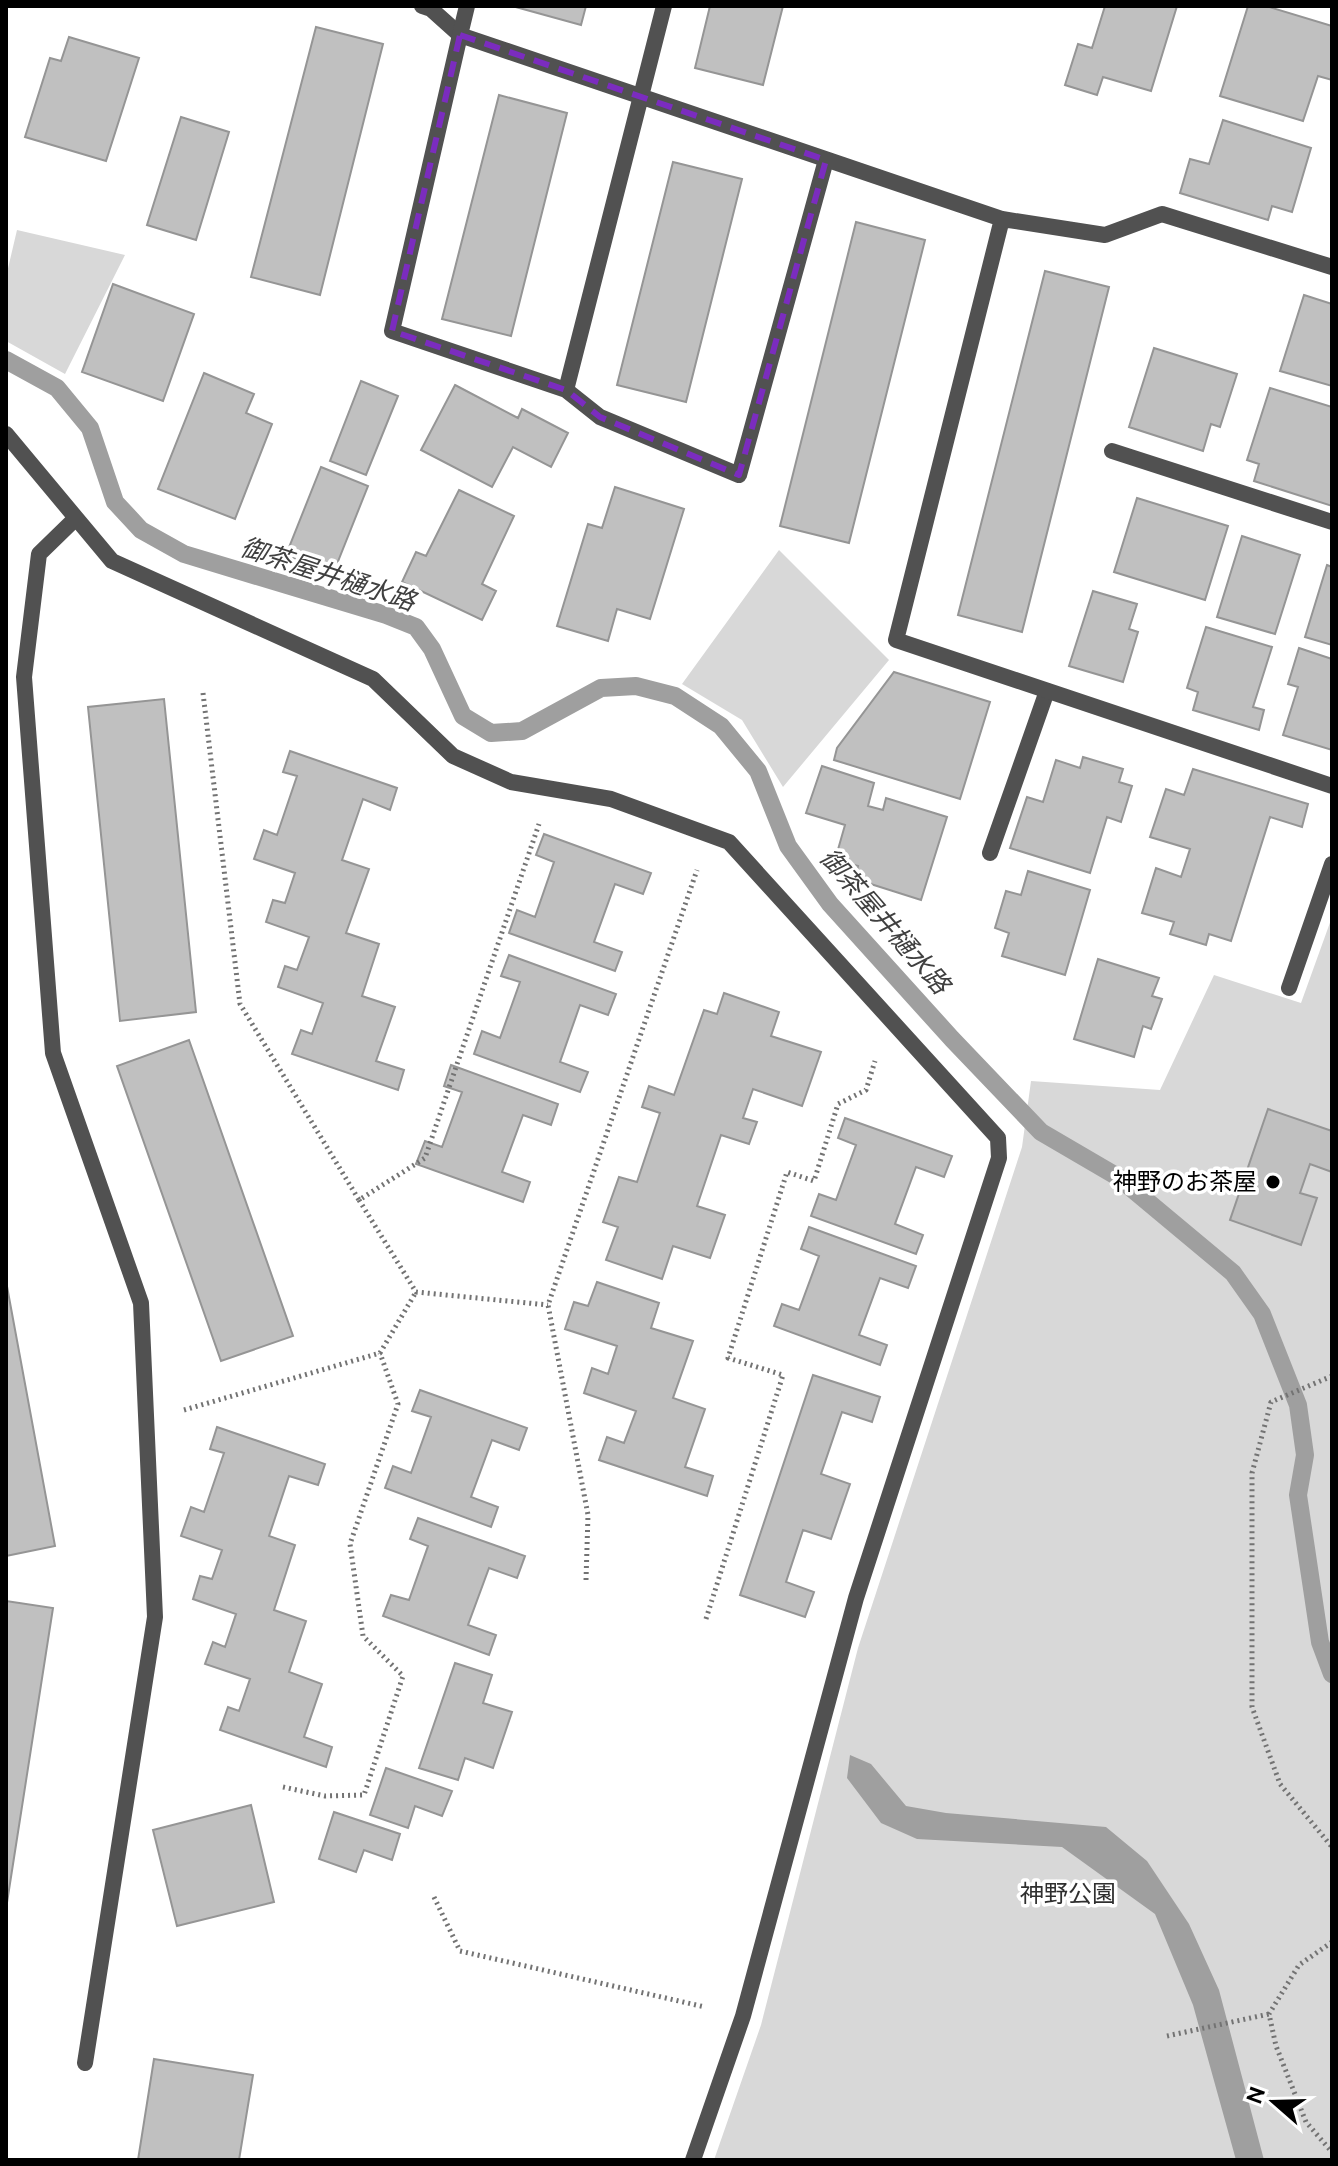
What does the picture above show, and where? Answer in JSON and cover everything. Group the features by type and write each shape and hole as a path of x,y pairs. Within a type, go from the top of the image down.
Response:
{"street":[{"path":"422,6 431,9 460,35 1002,219 1105,235 1162,214 1332,267"},
{"path":"467,6 392,331 566,390 600,417 739,475 826,160"},
{"path":"566,390 664,6"},
{"path":"1002,219 896,640 1332,786"},
{"path":"6,434 112,561 373,679 453,756 511,782 611,799 729,842 998,1138 999,1158 856,1598 743,2016 693,2160"},
{"path":"1112,451 1332,522"},
{"path":"76,518 39,554 24,677 53,1053 141,1303 155,1617 85,2063"},
{"path":"990,853 1047,691"},
{"path":"1289,988 1332,864"}],"path":[{"path":"203,693 240,1004 416,1292"},
{"path":"359,1200 425,1158 551,789"},
{"path":"586,1580 588,1515 548,1305 709,835"},
{"path":"706,1619 783,1375 728,1358 787,1172 814,1181 838,1104 866,1090 888,1017"},
{"path":"145,1421 380,1353 416,1292"},
{"path":"416,1292 548,1305"},
{"path":"283,1787 325,1796 364,1795 403,1676 363,1636 350,1544 398,1404 380,1353"},
{"path":"1332,1376 1271,1402 1252,1473 1252,1707 1280,1784 1332,1847"},
{"path":"434,1897 460,1951 743,2016"},
{"path":"1332,1942 1299,1965 1269,2014 1276,2046 1306,2122 1332,2152"},
{"path":"1167,2036 1269,2014"}],"highlighted area":[{"path":"460,35 826,160 739,475 600,417 566,390 392,331"}],"green space":[{"path":"17,230 125,255 65,374 6,341 6,277"},
{"path":"779,550 889,660 783,787 742,720 682,684"},
{"name":"神野公園","path":"1332,917 1332,2160 714,2160 761,2025 858,1648 1022,1147 1031,1081 1160,1090 1214,975 1301,1003"}],"shaded area":[{"path":"850,1755 871,1764 906,1806 946,1813 1106,1827 1147,1861 1189,1924 1219,1990 1264,2160 1236,2160 1193,2005 1155,1914 1062,1847 917,1839 881,1823 847,1778"}],"building":[{"path":"512,6 586,6 581,25"},
{"path":"710,6 783,6 763,85 695,68"},
{"path":"1105,6 1177,6 1151,91 1103,77 1097,95 1065,85 1078,44 1092,48"},
{"path":"1248,6 1266,6 1332,26 1332,80 1318,76 1303,121 1220,96"},
{"path":"316,27 383,44 320,295 251,277"},
{"path":"69,37 139,58 106,161 25,137 50,58 61,61"},
{"path":"499,95 567,113 511,336 442,319"},
{"path":"181,117 229,132 196,240 147,225"},
{"path":"1223,120 1311,148 1292,212 1272,206 1268,220 1180,193 1190,159 1209,164"},
{"path":"673,162 742,179 686,402 617,385"},
{"path":"856,222 925,240 849,543 780,526"},
{"path":"1045,271 1109,287 1022,632 958,615"},
{"path":"113,284 194,314 163,401 82,372"},
{"path":"1304,295 1332,304 1332,386 1280,371"},
{"path":"1154,348 1237,374 1220,427 1211,424 1203,451 1129,427"},
{"path":"204,373 254,394 246,413 272,424 235,519 158,489"},
{"path":"361,381 398,396 366,475 330,461"},
{"path":"455,385 518,418 522,409 568,433 551,467 513,447 492,487 421,450"},
{"path":"1270,388 1332,407 1332,506 1254,481 1259,464 1247,460"},
{"path":"321,467 368,486 333,574 286,555"},
{"path":"615,487 684,509 650,619 617,609 608,641 557,626 588,524 602,528"},
{"path":"459,490 514,516 482,584 496,591 482,620 402,582 416,552 426,556"},
{"path":"1137,498 1228,526 1205,600 1114,572"},
{"path":"1242,536 1300,555 1275,634 1217,617"},
{"path":"1327,565 1332,567 1332,645 1305,637"},
{"path":"1093,591 1137,604 1129,629 1138,632 1123,682 1069,666"},
{"path":"1206,627 1272,647 1253,707 1264,710 1259,730 1193,710 1198,692 1187,688"},
{"path":"1299,648 1332,659 1332,750 1283,735 1298,687 1288,684"},
{"path":"894,672 990,702 960,799 834,760 837,748"},
{"path":"164,699 196,1012 120,1021 88,707"},
{"path":"290,751 397,788 390,810 363,799 342,860 369,869 346,933 379,944 362,996 395,1007 376,1061 404,1070 398,1090 292,1054 301,1030 312,1034 323,1003 278,987 285,966 297,970 309,937 266,922 273,900 285,903 295,873 254,859 264,830 277,835 297,776 283,772"},
{"path":"1083,757 1123,769 1119,782 1132,786 1121,822 1107,817 1090,873 1010,848 1027,797 1043,802 1056,760 1080,768"},
{"path":"822,766 874,783 868,806 883,810 886,798 947,817 921,900 855,879 858,866 835,860 845,825 806,813"},
{"path":"1193,769 1308,804 1302,827 1270,817 1231,941 1209,934 1206,945 1170,934 1174,922 1142,913 1156,868 1181,877 1190,849 1150,837 1166,789 1184,795"},
{"path":"544,834 651,873 643,894 615,884 594,942 622,952 615,971 509,933 517,910 535,917 554,862 536,855"},
{"path":"1028,871 1090,890 1065,975 1002,956 1009,933 995,928 1006,891 1021,895"},
{"path":"509,955 616,994 608,1015 580,1005 560,1062 588,1072 580,1092 474,1054 482,1031 500,1038 520,982 501,976"},
{"path":"1098,959 1159,978 1152,996 1162,999 1151,1029 1143,1026 1134,1057 1074,1039"},
{"path":"724,993 779,1012 771,1036 821,1052 802,1106 753,1089 743,1118 757,1122 749,1144 721,1135 697,1206 725,1215 710,1258 673,1246 662,1279 606,1260 618,1227 603,1222 619,1177 637,1182 660,1113 642,1107 649,1086 674,1095 704,1010 717,1014"},
{"path":"189,1040 293,1336 221,1361 117,1066"},
{"path":"451,1065 558,1104 551,1125 523,1115 502,1172 530,1182 523,1202 416,1164 425,1141 442,1147 462,1092 444,1086"},
{"name":"神野のお茶屋","path":"1268,1109 1332,1131 1332,1172 1310,1164 1300,1193 1317,1198 1301,1245 1230,1220"},
{"path":"845,1118 952,1156 944,1177 916,1167 895,1224 923,1235 916,1254 811,1216 819,1194 836,1200 856,1145 838,1138"},
{"path":"809,1227 916,1266 908,1288 880,1278 859,1335 887,1345 880,1365 774,1326 782,1304 799,1310 819,1256 801,1249"},
{"path":"6,1281 55,1546 6,1556"},
{"path":"597,1282 659,1303 651,1328 693,1341 673,1398 705,1409 685,1467 713,1476 707,1496 599,1460 607,1437 624,1443 636,1411 584,1393 592,1368 608,1374 617,1346 565,1329 574,1302 588,1306"},
{"path":"813,1375 880,1397 872,1422 842,1412 821,1474 850,1484 831,1539 803,1530 786,1582 814,1592 805,1617 740,1595"},
{"path":"420,1390 527,1428 519,1450 492,1440 471,1497 498,1507 491,1527 385,1488 393,1466 411,1473 431,1417 412,1411"},
{"path":"217,1427 325,1464 318,1485 289,1476 269,1536 295,1545 274,1610 306,1621 289,1672 322,1684 304,1737 332,1747 326,1767 220,1730 228,1707 239,1711 250,1679 205,1664 213,1642 225,1647 236,1614 193,1599 200,1576 212,1579 222,1550 181,1536 191,1507 204,1512 224,1453 210,1449"},
{"path":"418,1518 525,1556 517,1578 489,1568 468,1625 496,1635 489,1655 383,1616 391,1595 409,1600 428,1546 410,1539"},
{"path":"6,1601 53,1608 6,1909"},
{"path":"455,1663 492,1675 483,1703 512,1712 493,1768 465,1758 458,1780 419,1768"},
{"path":"386,1768 452,1791 442,1816 415,1806 408,1828 370,1815"},
{"path":"251,1805 274,1902 177,1926 153,1830"},
{"path":"334,1812 400,1834 392,1860 364,1850 356,1872 319,1859"},
{"path":"154,2059 253,2075 239,2160 138,2160"}],"waterway":[{"name":"御茶屋井樋水路","path":"6,360 57,388 90,428 115,502 141,530 184,554 386,615 416,627 432,649 463,716 491,733 522,731 601,688 636,686 675,696 721,726 758,771 788,846 830,904 952,1039 1041,1132 1118,1177 1233,1273 1262,1314 1298,1405 1305,1455 1298,1495 1320,1642 1332,1674"}],"place":[{"name":"神野のお茶屋","path":"1273,1182"}]}
